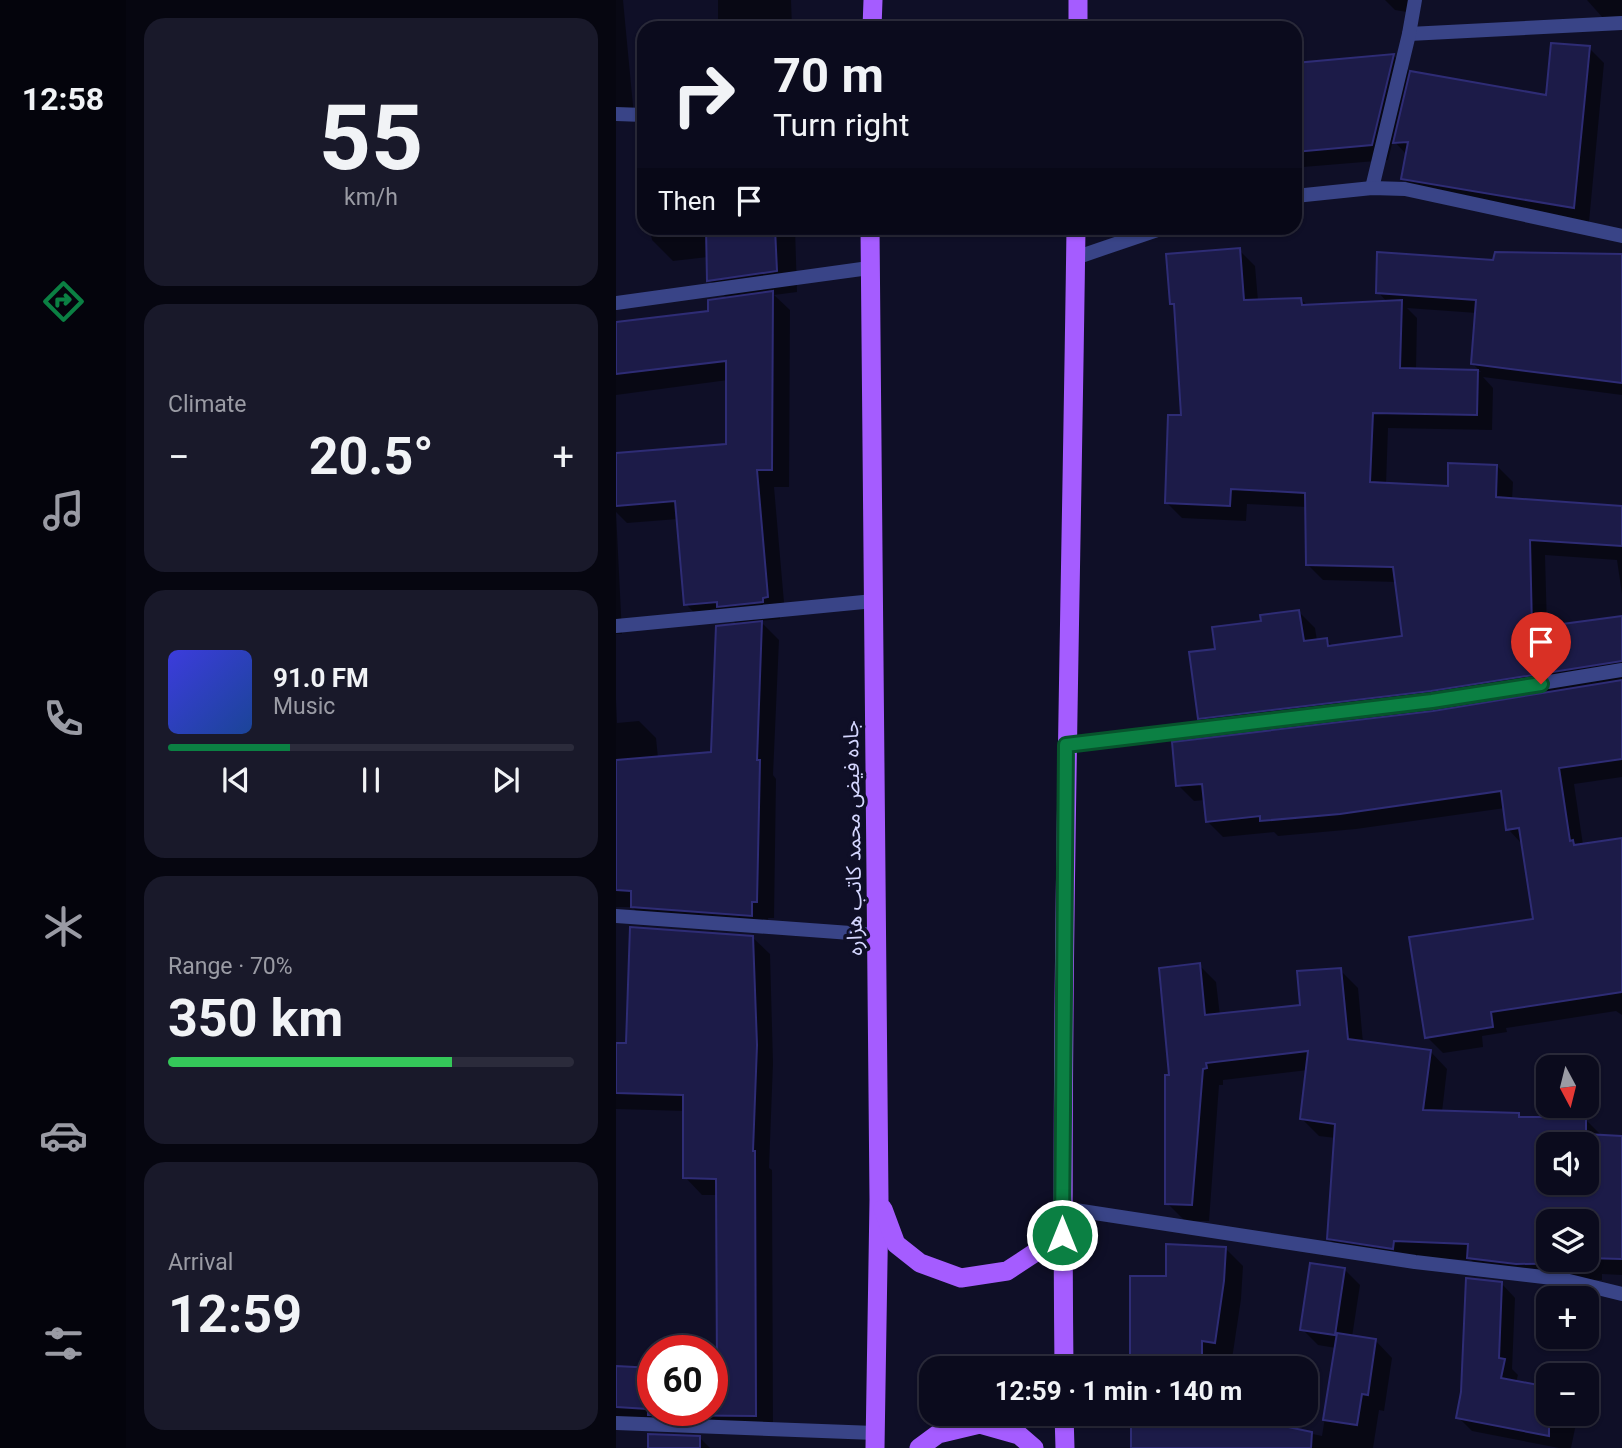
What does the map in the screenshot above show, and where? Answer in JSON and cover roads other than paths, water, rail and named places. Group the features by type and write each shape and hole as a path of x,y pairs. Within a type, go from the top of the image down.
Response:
{"main road":[{"path":"872,21 873,0"},
{"path":"1078,0 1078,21"},
{"name":"جاده فیض محمد کاتب هزاره","path":"870,235 878,935 879,1200 875,1441"},
{"path":"1064,1356 1062,1209 1066,745 1076,235"},
{"path":"879,1200 896,1244 920,1263 961,1278 1007,1270 1042,1248 1062,1209"},
{"path":"919,1448 938,1434 980,1424 1020,1435 1034,1448"},
{"path":"1064,1426 1065,1448"}],"street":[{"path":"1372,188 1415,0"},
{"path":"1409,34 1622,23"},
{"path":"616,114 637,115"},
{"path":"1302,195 1372,188 1405,189 1622,236"},
{"path":"1075,258 1143,235"},
{"path":"616,303 869,268"},
{"path":"616,626 874,601"},
{"path":"1066,745 1432,701 1622,670"},
{"path":"616,916 878,935"},
{"path":"1062,1209 1402,1260 1561,1279 1622,1294"},
{"path":"616,1423 875,1441"}]}
